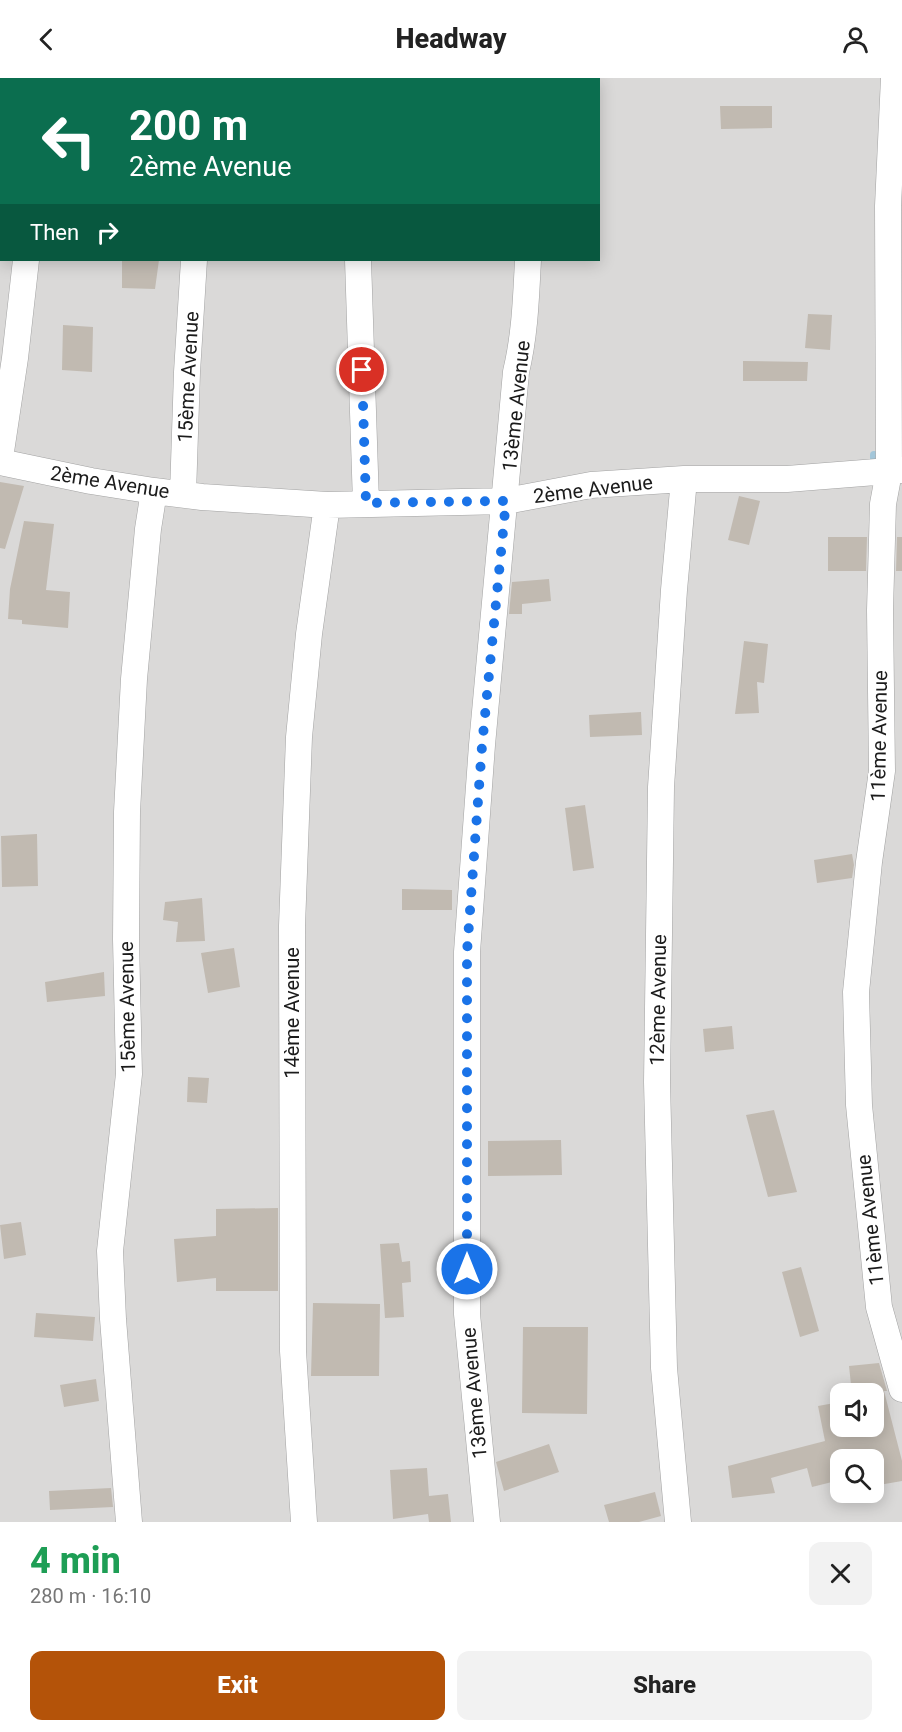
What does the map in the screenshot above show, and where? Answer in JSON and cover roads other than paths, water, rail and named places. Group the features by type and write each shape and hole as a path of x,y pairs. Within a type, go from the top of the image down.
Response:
{"street":[{"name":"11ème Avenue","path":"894,78 888,215 896,471 883,504 880,600 882,771 869,862 856,992 859,1105 879,1307 902,1389"},
{"path":"0,460 26,261"},
{"name":"15ème Avenue","path":"183,494 194,261"},
{"path":"358,261 366,503"},
{"name":"13ème Avenue","path":"487,1522 467,1314 467,952 482,746 516,372 523,343 528,261"},
{"name":"2ème Avenue","path":"0,460 154,491 202,497 327,505 506,501 591,485 684,479 786,479 896,471"},
{"name":"12ème Avenue","path":"678,1522 664,1368 657,1083 661,787 684,479"},
{"name":"15ème Avenue","path":"129,1522 110,1251 129,1074 126,939 127,812 134,680 148,529 154,491"},
{"name":"14ème Avenue","path":"304,1522 293,1351 292,926 299,737 309,634 327,505"}],"waterway":[{"path":"874,455 874,469"}]}
